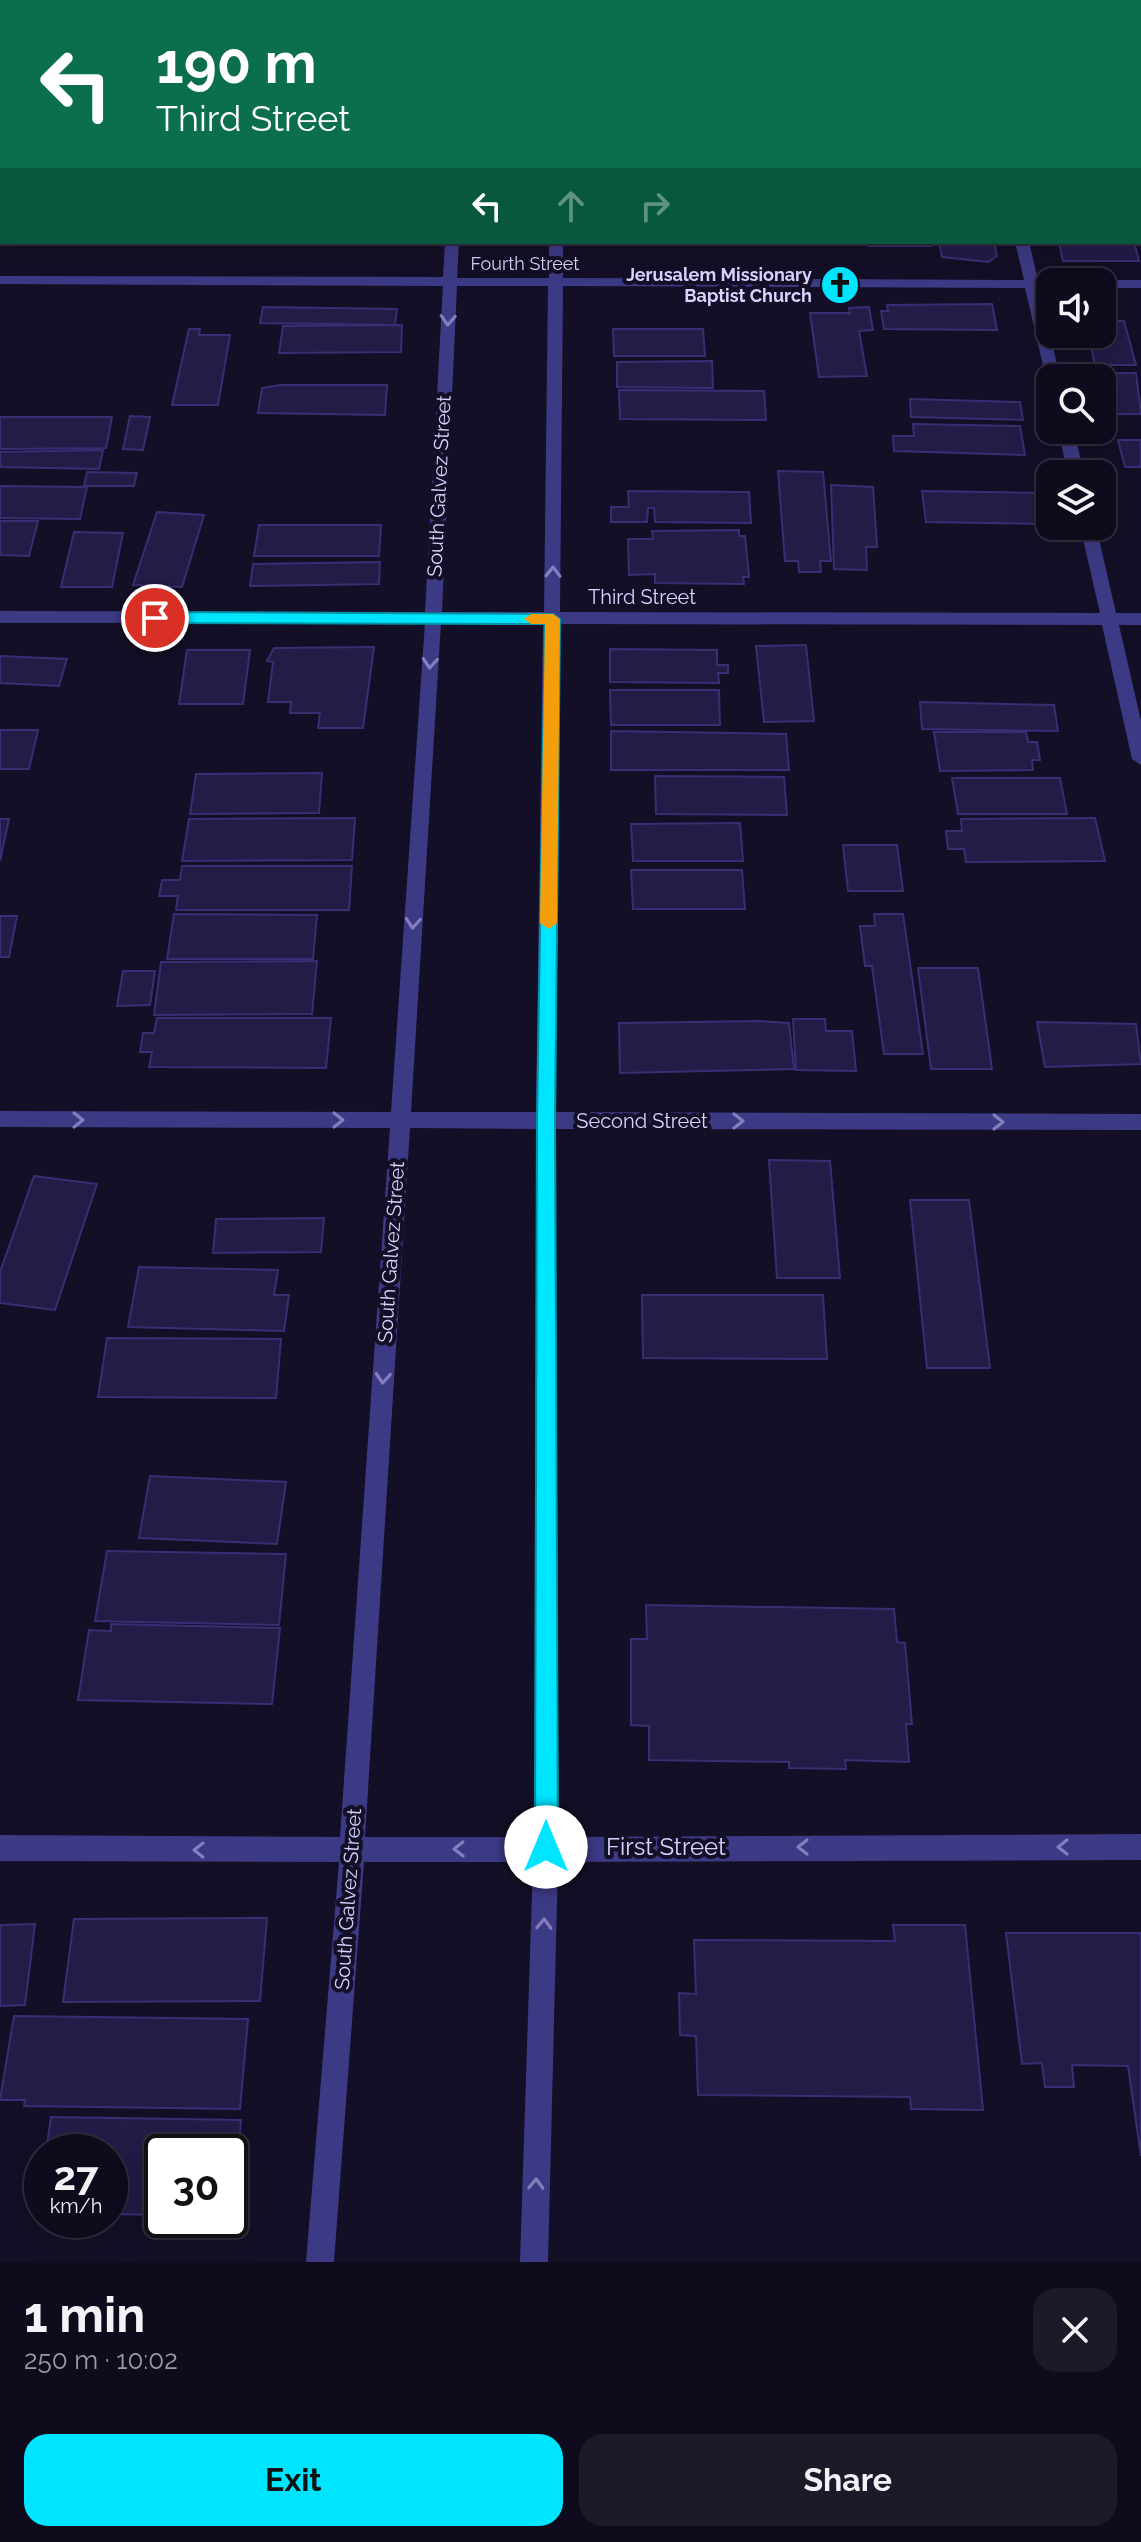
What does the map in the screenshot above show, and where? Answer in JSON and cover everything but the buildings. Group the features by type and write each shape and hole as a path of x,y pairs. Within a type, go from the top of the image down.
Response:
{"street":[{"name":"South Galvez Street","path":"320,2262 352,1852 433,619 452,244"},
{"path":"534,2262 546,1847 546,1121 556,244"},
{"path":"1022,244 1050,364"},
{"name":"Fourth Street","path":"0,280 1036,284"},
{"path":"1116,284 1141,284"},
{"path":"1091,540 1141,759"},
{"name":"Third Street","path":"0,617 1141,619"},
{"name":"Second Street","path":"0,1119 1141,1122"},
{"name":"First Street","path":"0,1848 352,1852 546,1847 1141,1847"}],"slow traffic":[{"path":"531,619 553,619 549,923"}],"place":[{"name":"Jerusalem Missionary Baptist Church","path":"840,285"}],"route":[{"path":"155,618 553,619 546,1121 546,1847"}]}
